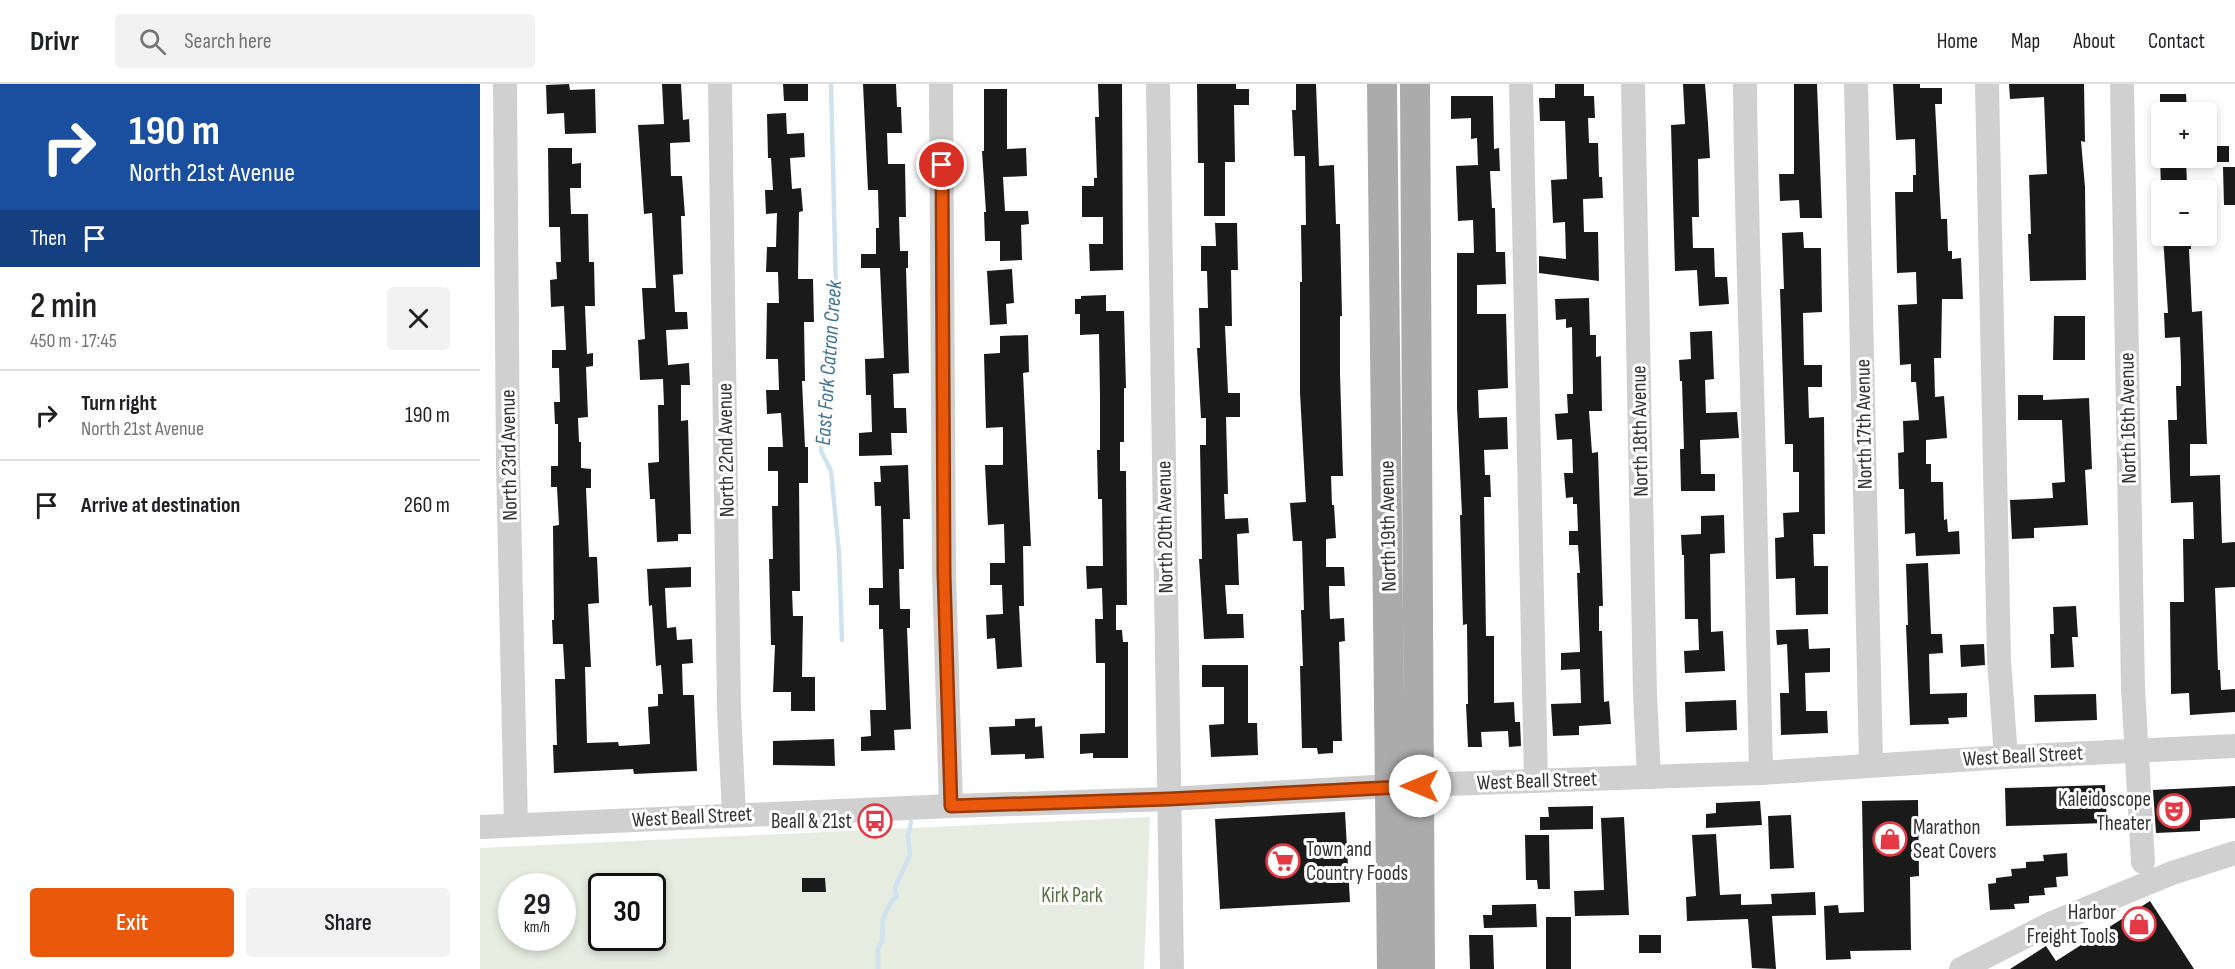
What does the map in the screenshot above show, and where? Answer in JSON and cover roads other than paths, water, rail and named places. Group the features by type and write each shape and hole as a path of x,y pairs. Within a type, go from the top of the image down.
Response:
{"main road":[{"name":"North 19th Avenue","path":"1382,84 1406,786 1420,969"},
{"name":"North 19th Avenue","path":"1392,969 1406,786 1414,84"}],"street":[{"name":"North 23rd Avenue","path":"505,84 508,463 516,825"},
{"name":"North 22nd Avenue","path":"720,84 729,709 734,815"},
{"path":"941,84 944,574 951,806"},
{"name":"North 20th Avenue","path":"1158,84 1172,969"},
{"path":"1521,84 1536,781"},
{"name":"North 18th Avenue","path":"1633,84 1645,694 1649,777"},
{"path":"1745,84 1761,772"},
{"name":"North 17th Avenue","path":"1856,84 1871,764"},
{"path":"1987,84 1999,660 2006,756"},
{"name":"North 16th Avenue","path":"2122,84 2133,676 2143,862"},
{"name":"West Beall Street","path":"480,827 1761,772 2006,756 2235,746"},
{"path":"1961,969 2052,923 2172,873 2235,853"}],"waterway":[{"name":"East Fork Catron Creek","path":"831,84 836,290 829,341 821,451 831,471 839,553 842,640"},
{"name":"East Fork Catron Creek","path":"878,969 878,949 882,942 883,918 893,899 897,897 895,888 910,855 908,837 911,822"}],"place":[{"name":"Kaleidoscope Theater","path":"2174,811"},
{"name":"Beall & 21st","path":"875,821"},
{"name":"Marathon Seat Covers","path":"1890,839"},
{"name":"Town and Country Foods","path":"1283,861"},
{"name":"Harbor Freight Tools","path":"2139,924"}],"park label":[{"name":"Kirk Park","path":"1072,895"}]}
